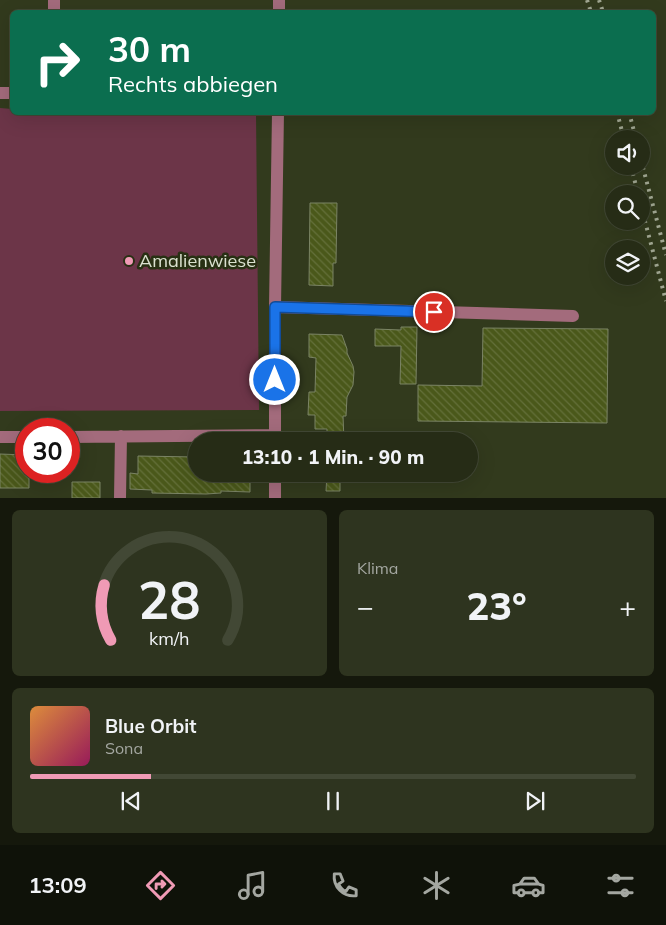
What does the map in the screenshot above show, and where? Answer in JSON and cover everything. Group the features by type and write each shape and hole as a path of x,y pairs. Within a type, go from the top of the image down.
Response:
{"street":[{"path":"275,432 278,115"},
{"path":"275,307 573,316"},
{"path":"120,498 121,436"},
{"path":"0,437 15,437"},
{"path":"80,437 188,437"},
{"path":"275,482 275,498"}],"shaded area":[{"name":"Amalienwiese","path":"0,108 10,109 10,115 256,115 259,410 0,411"}],"building":[{"path":"310,203 337,203 336,263 333,263 333,286 309,285"},
{"path":"401,327 417,327 416,384 400,384 401,346 375,346 375,329 401,330"},
{"path":"483,328 608,329 607,423 418,421 418,385 482,386"},
{"path":"309,334 342,335 354,372 353,385 347,397 346,416 343,416 344,432 327,432 327,429 315,429 315,415 308,415 309,392 315,392 316,358 309,357"},
{"path":"0,454 15,455 15,483 29,483 29,488 0,488"},
{"path":"138,456 188,457 188,482 250,482 250,492 221,491 221,493 206,494 152,493 152,490 130,489 130,473 138,474"},
{"path":"100,482 100,498 72,498 72,483"},
{"path":"327,482 340,482 340,491 326,491"}],"railway":[{"path":"587,0 590,10"},
{"path":"599,0 602,10"},
{"path":"618,115 622,130"},
{"path":"630,115 634,130"},
{"path":"633,175 636,185"},
{"path":"645,175 666,255"},
{"path":"647,230 666,301"}],"place":[{"name":"Amalienwiese","path":"129,261"}],"route":[{"path":"275,380 275,307 434,312"}]}
